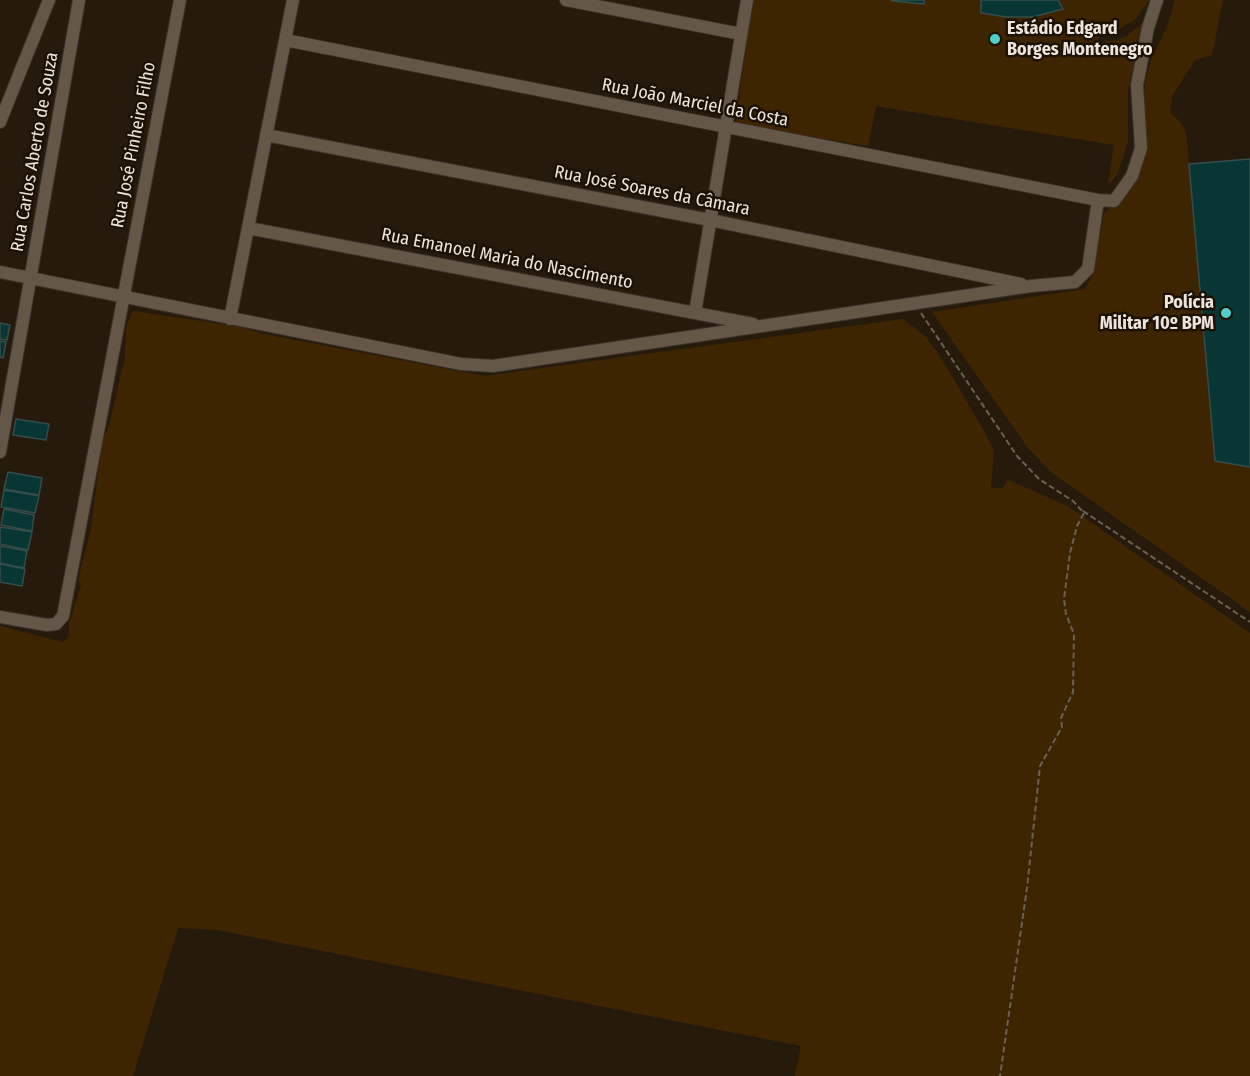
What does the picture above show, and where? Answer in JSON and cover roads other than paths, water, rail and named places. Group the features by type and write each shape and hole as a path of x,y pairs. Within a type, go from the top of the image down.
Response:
{"street":[{"path":"0,122 49,0"},
{"name":"Rua Carlos Aberto de Souza","path":"0,452 32,280 79,0"},
{"name":"Rua José Pinheiro Filho","path":"0,617 47,625 56,624 63,616 180,0"},
{"path":"230,319 293,0"},
{"path":"566,0 741,34"},
{"path":"696,313 710,220 728,128 747,0"},
{"path":"0,272 461,364 493,366 691,338 760,325 1031,286 1075,282 1083,278 1088,269 1098,200 1114,201 1131,176 1142,148 1137,85 1148,28 1157,0"},
{"name":"Rua João Marciel da Costa","path":"285,40 1098,200"},
{"name":"Rua José Soares da Câmara","path":"266,135 710,220 1031,286"},
{"name":"Rua Emanoel Maria do Nascimento","path":"248,228 760,325"}],"place":[{"name":"Estádio Edgard Borges Montenegro","path":"995,39"},
{"name":"Polícia Militar 10º BPM","path":"1226,313"}]}
